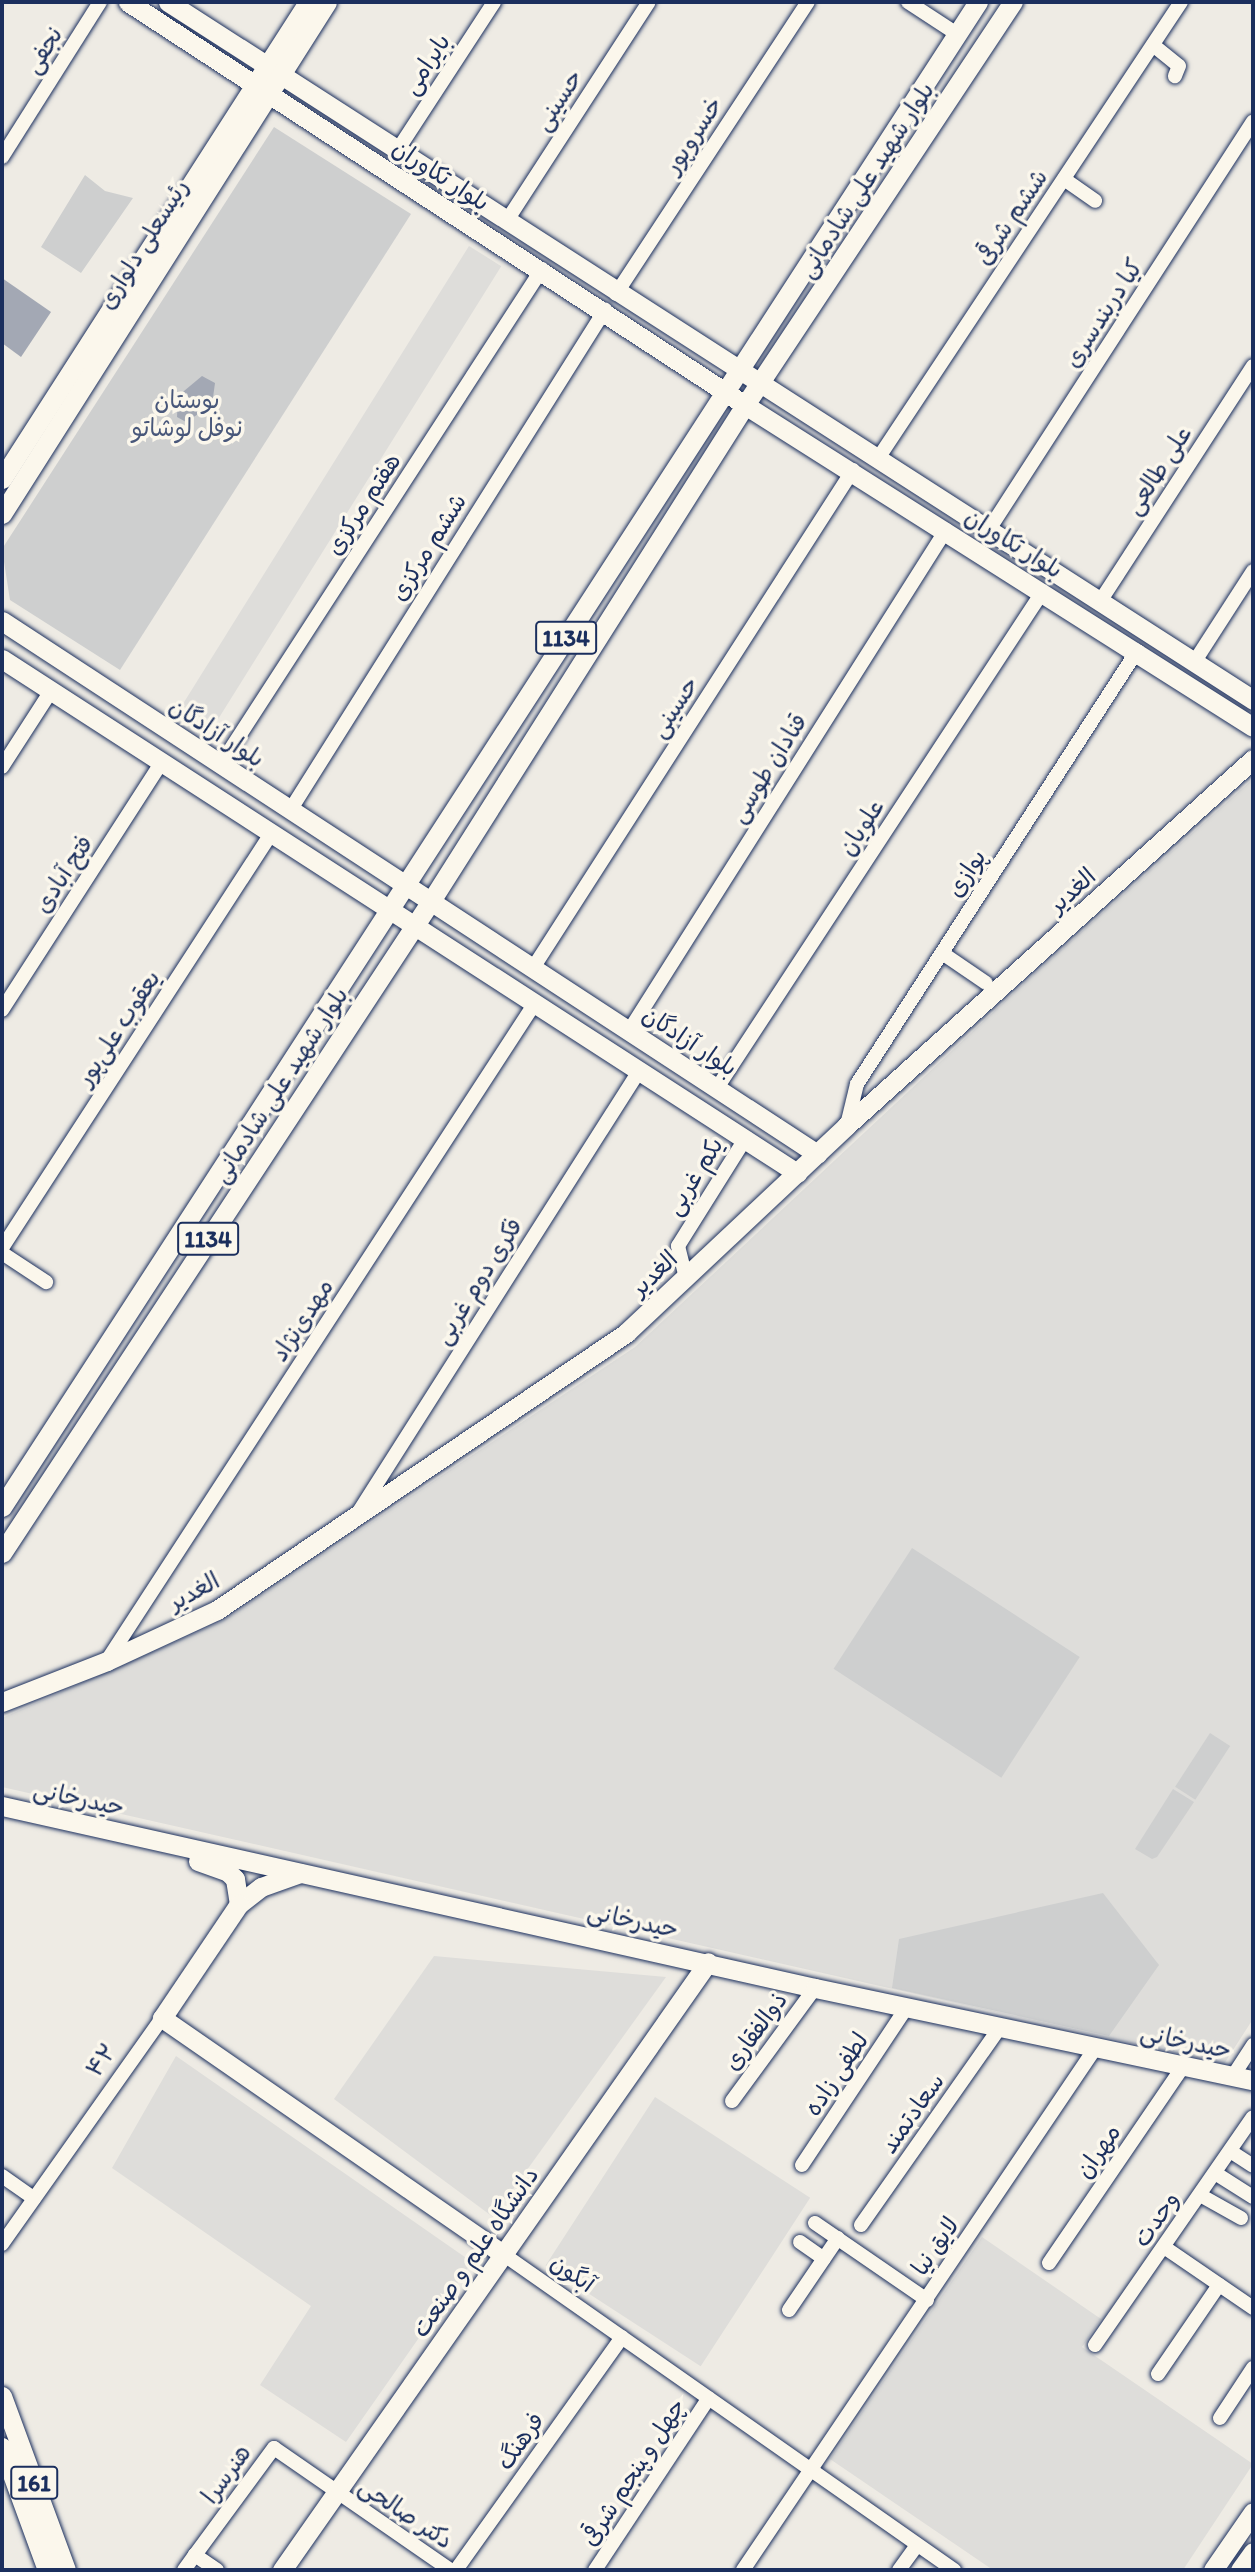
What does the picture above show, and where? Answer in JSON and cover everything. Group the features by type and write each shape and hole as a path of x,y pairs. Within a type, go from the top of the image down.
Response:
{"main road":[{"name":"بلوار تکاوران","path":"128,2 542,269 610,302 737,371 879,457 1253,700"},
{"name":"بلوار تکاوران","path":"168,2 506,222 725,391 1137,650 1253,727"},
{"name":"رئیسعلی دلواری","path":"2,514 272,70 308,2"},
{"name":"رئیسعلی دلواری","path":"272,70 327,2"},
{"name":"بلوار شهید علی شادمانی","path":"737,371 978,2"},
{"name":"بلوار شهید علی شادمانی","path":"760,385 1013,2"},
{"name":"رئیسعلی دلواری","path":"2,479 261,88"},
{"name":"1134","path":"391,909 737,371"},
{"name":"1134","path":"415,925 760,385"},
{"name":"بلوار آزادگان","path":"2,621 817,1154"},
{"path":"2,659 797,1173"},
{"name":"الغدیر","path":"2,1702 107,1661 217,1610 627,1332 846,1126 1253,759"},
{"name":"بلوار شهید علی شادمانی","path":"2,1507 391,909"},
{"name":"بلوار شهید علی شادمانی","path":"2,1553 415,925"},
{"name":"حیدرخانی","path":"2,1806 815,1988 1253,2080"},
{"name":"حیدرخانی","path":"2,1819 216,1865 235,1879 239,1904"},
{"path":"239,1904 261,1887 303,1872"},
{"name":"۴۲","path":"162,2018 239,1904"},
{"name":"دانشگاه علم و صنعت","path":"282,2570 708,1962"},
{"name":"آبگون","path":"162,2018 503,2254"},
{"path":"474,2234 495,2239 522,2228"},
{"name":"161","path":"2,2396 66,2570"},
{"name":"161","path":"2,2447 47,2570"},
{"path":"1213,2570 1253,2512"},
{"path":"1240,2570 1253,2552"}],"street":[{"name":"نجفی","path":"2,157 100,2"},
{"name":"بایرامی","path":"397,151 494,2"},
{"name":"حسینی","path":"506,222 649,2"},
{"name":"خسروپور","path":"610,302 808,2"},
{"path":"908,2 957,34"},
{"name":"ششم شرقی","path":"879,457 1181,2"},
{"path":"1153,45 1180,66 1175,76"},
{"name":"کیا دربندسری","path":"990,528 1249,138 1253,122"},
{"path":"1063,179 1095,201"},
{"name":"هفتم مرکزی","path":"221,764 542,269"},
{"name":"ششم مرکزی","path":"290,809 610,302"},
{"name":"علی طالعی","path":"1101,600 1253,366"},
{"name":"حسینی","path":"533,968 853,470"},
{"name":"قنادان طوسی","path":"629,1031 946,530"},
{"path":"1195,661 1253,571"},
{"name":"علویان","path":"718,1088 1043,591"},
{"name":"پوازی","path":"846,1126 857,1084 1137,650"},
{"path":"2,767 51,691"},
{"name":"فتح آبادی","path":"2,1010 162,762"},
{"name":"یعقوب علی‌پور","path":"2,1251 272,833"},
{"path":"942,953 986,983"},
{"name":"مهدی‌نژاد","path":"107,1661 535,1003"},
{"name":"فکری دوم غربی","path":"356,1516 639,1071"},
{"name":"یکم غربی","path":"686,1278 678,1246 744,1139"},
{"path":"2,1251 46,1282"},
{"name":"ذوالفقاری","path":"732,2101 815,1988"},
{"name":"لطفی زاده","path":"802,2165 907,2007"},
{"name":"۴۲","path":"2,2244 162,2018"},
{"name":"سعادتمند","path":"861,2225 1000,2027"},
{"path":"1233,2076 1253,2045"},
{"name":"لایق نیا","path":"743,2570 1096,2047"},
{"name":"مهران","path":"1049,2263 1184,2065"},
{"name":"وحدت","path":"1095,2345 1253,2118"},
{"path":"1230,2151 1253,2166"},
{"path":"1215,2173 1253,2197"},
{"path":"2,2176 34,2198"},
{"path":"1199,2195 1241,2218"},
{"path":"815,2223 927,2300"},
{"path":"789,2310 838,2238"},
{"path":"800,2242 824,2259"},
{"path":"1164,2247 1253,2308"},
{"name":"آبگون","path":"503,2254 954,2570"},
{"path":"1158,2374 1219,2285"},
{"name":"فرهنگ","path":"456,2570 622,2337"},
{"path":"1220,2418 1253,2368"},
{"name":"چهل و ‍پنجم شرقی","path":"595,2570 709,2398"},
{"name":"هنرسرا","path":"184,2570 274,2448 336,2492"},
{"name":"دکتر صالحی","path":"336,2492 450,2570"},
{"path":"899,2570 917,2545"},
{"path":"195,2555 217,2570"}],"shaded area":[{"path":"469,246 501,266 214,726 182,706"},
{"path":"2,278 51,312 21,357 2,343"},
{"path":"202,376 215,383 212,405 186,422 177,417 178,396"},
{"path":"1253,779 1253,2019 1224,2064 2,1787 2,1718 223,1621 635,1347 1033,975"},
{"path":"434,1956 666,1977 493,2217 334,2099"},
{"path":"176,2056 472,2262 346,2442 260,2385 311,2306 112,2168"},
{"path":"655,2097 810,2198 701,2366 546,2266"},
{"path":"982,2237 1101,2319 1082,2347 1253,2464 1183,2570 993,2570 830,2459"}],"green space":[{"name":"بوستان نوفل لوشاتو","path":"274,127 411,214 120,670 10,600 2,549"},
{"path":"85,175 105,191 133,198 81,273 41,247"},
{"path":"912,1548 1080,1657 1001,1778 834,1669"},
{"path":"1210,1733 1230,1746 1195,1800 1175,1787"},
{"path":"1173,1789 1194,1802 1157,1857 1152,1859 1135,1849"},
{"path":"1103,1893 1159,1965 1109,2036 892,1988 899,1939"}]}
